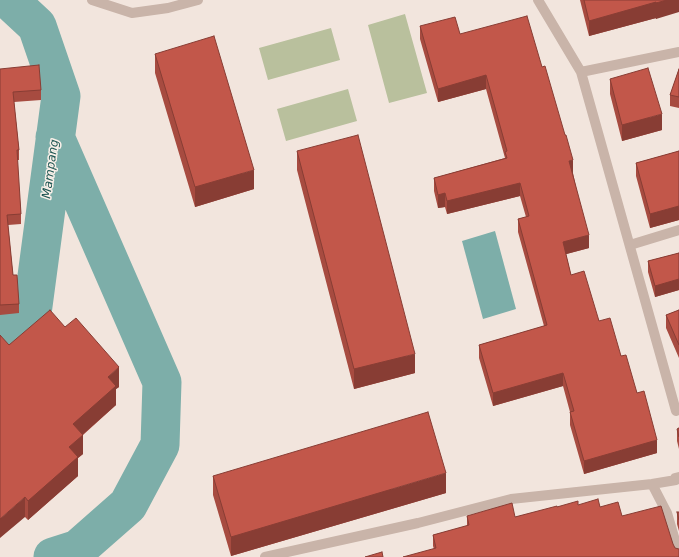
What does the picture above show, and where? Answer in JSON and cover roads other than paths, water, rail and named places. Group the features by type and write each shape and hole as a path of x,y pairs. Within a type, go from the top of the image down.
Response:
{"street":[{"path":"92,0 132,13 168,8 198,0"},
{"path":"538,0 581,72 676,411"},
{"path":"581,72 679,52"},
{"path":"630,245 679,230"},
{"path":"265,557 511,499 652,484 676,480 675,478 679,477"},
{"path":"652,484 667,513 679,554"}],"water":[{"path":"495,231 516,309 483,319 462,241"}],"waterway":[{"name":"Mampang","path":"0,334 31,321 61,96 37,26 9,0"},
{"path":"53,557 78,549 128,505 160,445 162,382 55,137"}]}
